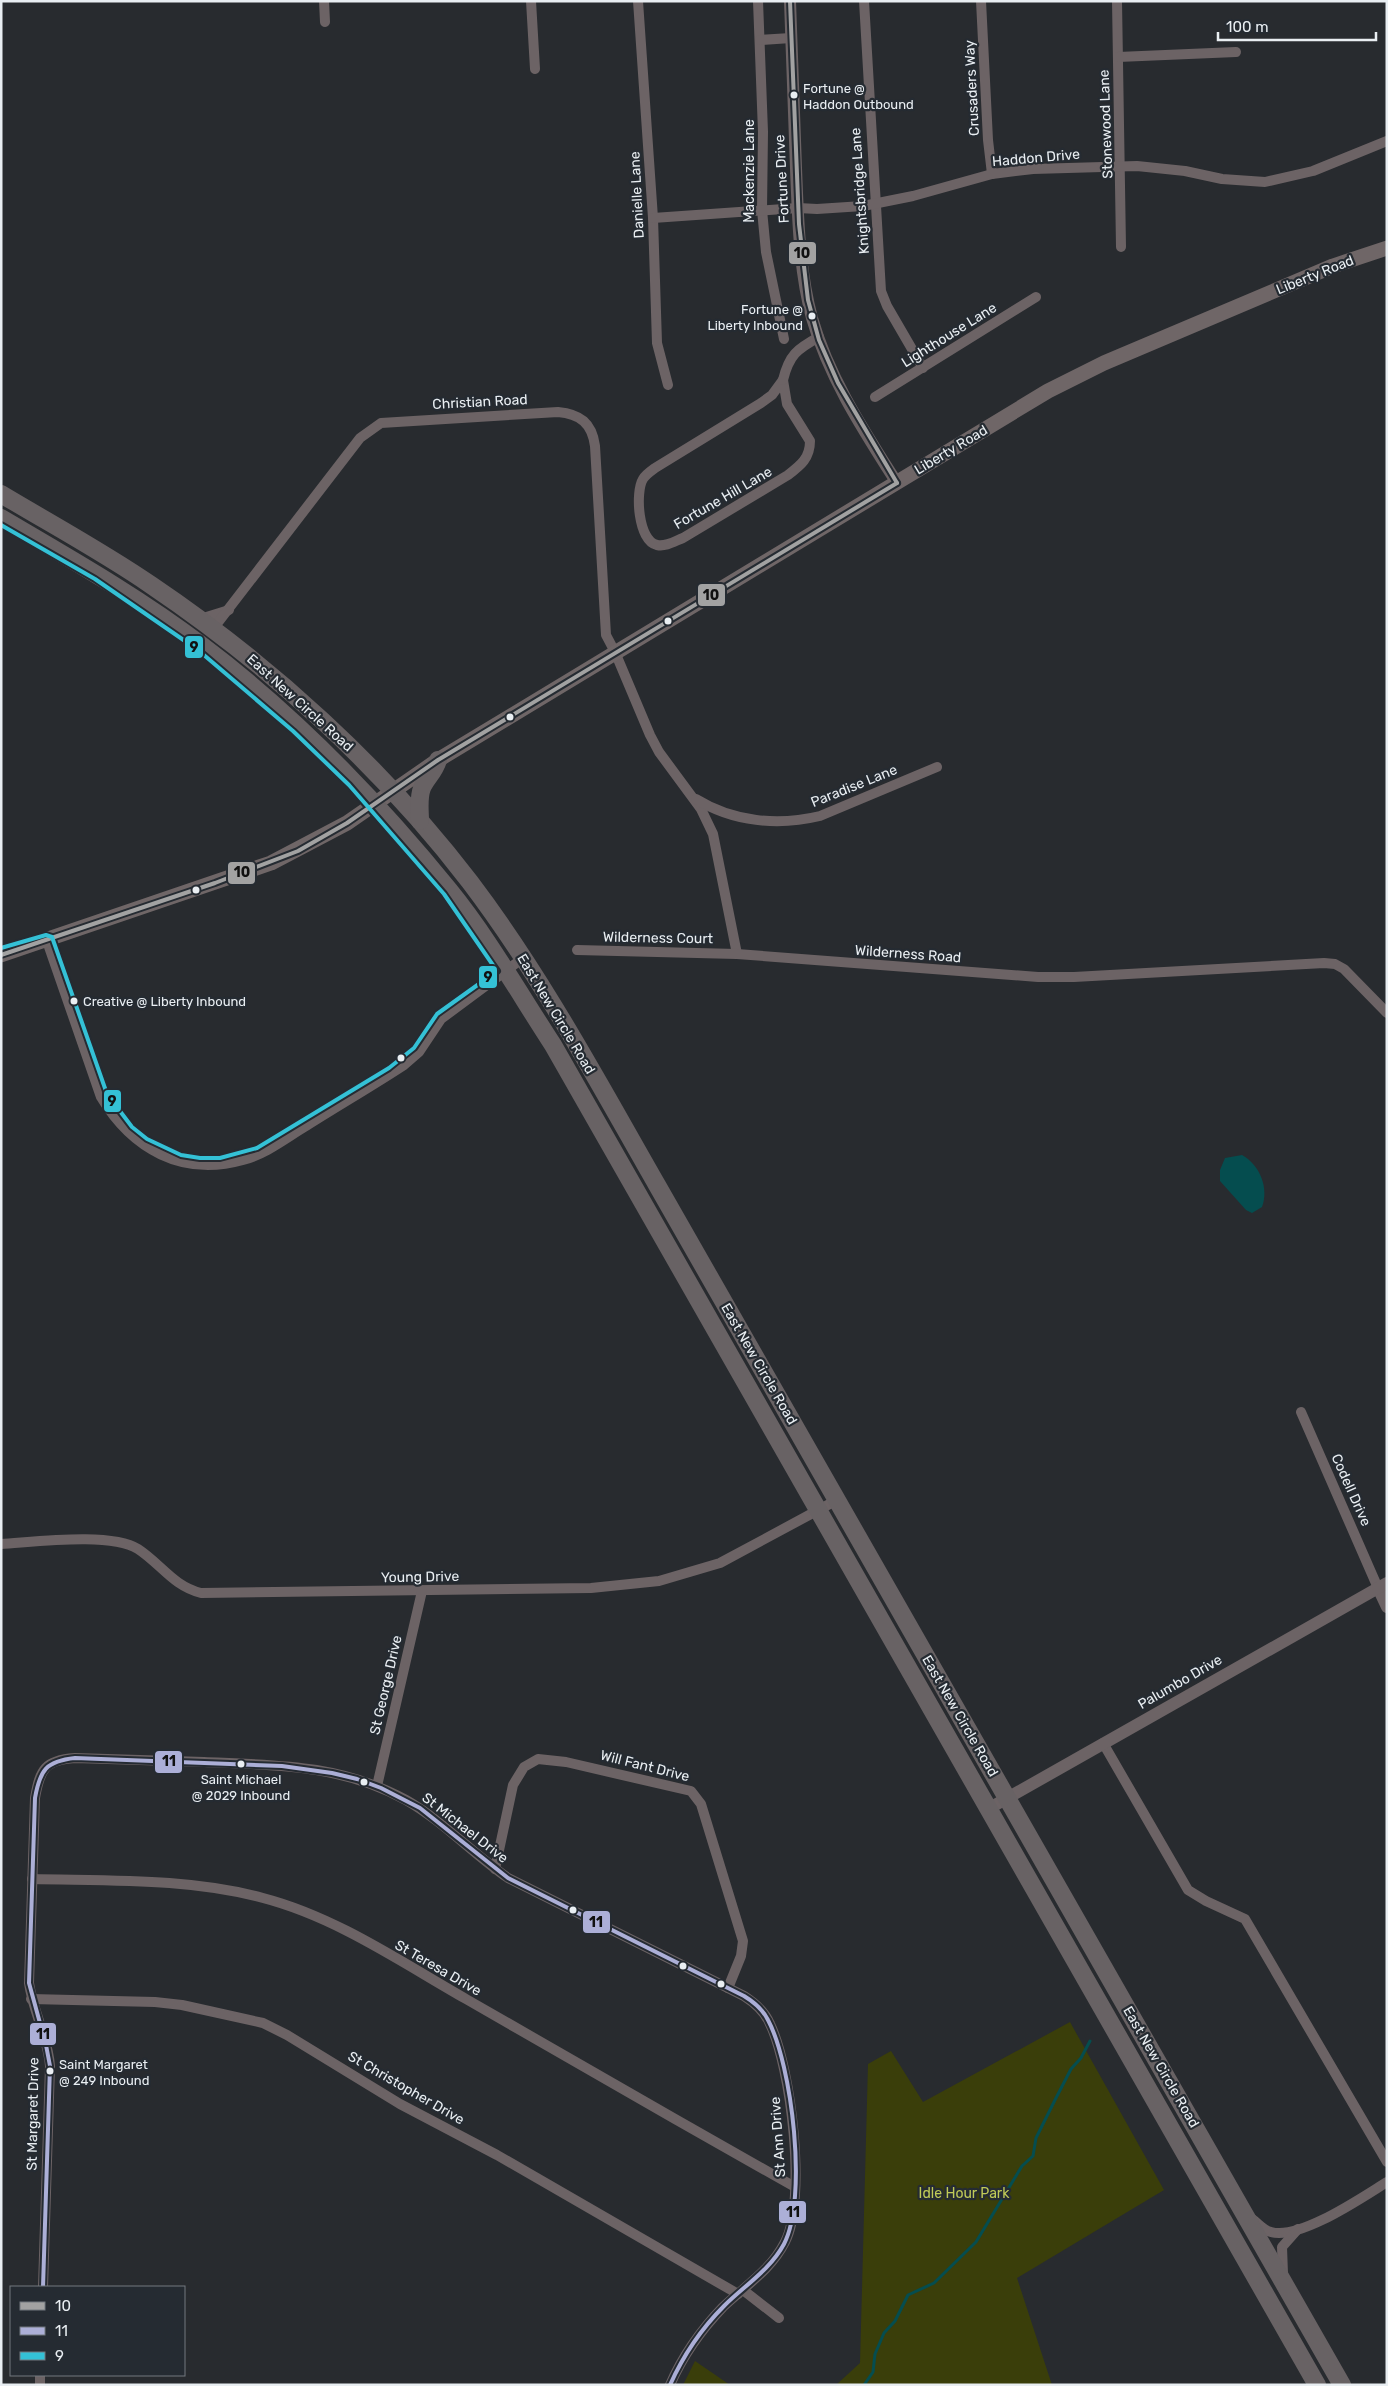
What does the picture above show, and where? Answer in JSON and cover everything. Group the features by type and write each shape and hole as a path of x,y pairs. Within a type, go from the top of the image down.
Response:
{"highway":[{"name":"East New Circle Road","path":"1,494 141,578 206,624 273,677 330,727 392,790 471,883 523,958 610,1104 1342,2385"},
{"path":"1,511 12,511 22,506"},
{"name":"East New Circle Road","path":"1,518 98,574 202,645 316,742 449,890 506,972 553,1045 1318,2385"},
{"path":"202,645 206,624"},
{"path":"420,821 422,788 434,772 438,760"}],"main road":[{"name":"Liberty Road","path":"1,955 272,863 339,828 438,760 1048,391 1086,371 1333,266 1387,248"}],"street":[{"path":"324,1 325,22"},
{"path":"531,1 535,69"},
{"name":"Danielle Lane","path":"638,1 653,218 657,343 668,385"},
{"name":"Mackenzie Lane","path":"758,1 763,132 762,210 766,252 784,340"},
{"name":"Fortune Drive","path":"790,1 798,208 812,318 844,396 897,483"},
{"name":"Knightsbridge Lane","path":"864,1 881,292 887,306 923,368"},
{"name":"Crusaders Way","path":"982,1 988,140 992,174"},
{"name":"Stonewood Lane","path":"1117,1 1122,247"},
{"path":"760,40 791,38"},
{"path":"1118,57 1236,52"},
{"name":"Haddon Drive","path":"653,218 798,208 839,208 913,196 992,174 1033,169 1120,166 1152,167 1185,171 1222,180 1265,182 1313,172 1387,141"},
{"name":"Lighthouse Lane","path":"875,397 1036,297"},
{"name":"Fortune Hill Lane","path":"783,380 787,404 810,441 808,456 802,464 788,475 683,538 668,544 658,545 650,542 642,528 640,500 643,479 654,468 772,395 783,380 789,360 805,345 819,337"},
{"name":"Christian Road","path":"206,624 229,610 360,438 381,422 537,412 567,413 586,422 594,437 606,635 615,652"},
{"path":"206,624 229,610"},
{"path":"615,652 659,752 693,798 713,834 737,954"},
{"name":"Paradise Lane","path":"693,798 718,810 748,820 766,822 808,819 820,816 938,767"},
{"path":"47,940 101,1097 110,1111 130,1135 156,1152 187,1163 205,1165 234,1162 262,1153 404,1065 418,1052 441,1019 523,958"},
{"name":"Wilderness Court","path":"577,950 737,954"},
{"name":"Wilderness Road","path":"737,954 1038,977 1074,977 1324,963 1335,964 1344,969 1387,1013"},
{"name":"Codell Drive","path":"1301,1412 1382,1585 1387,1607"},
{"name":"Young Drive","path":"1,1544 105,1540 126,1543 138,1549 177,1583 188,1590 201,1593 591,1588 659,1581 720,1563 820,1511 837,1500"},
{"name":"Palumbo Drive","path":"988,1808 1382,1585"},
{"name":"St George Drive","path":"377,1786 422,1591"},
{"path":"1104,1743 1188,1890 1206,1901 1245,1919 1387,2162"},
{"name":"St Michael Drive","path":"47,1766 59,1760 75,1758 278,1765 313,1768 350,1776 377,1786 424,1812 495,1869 521,1886 728,1988"},
{"name":"Will Fant Drive","path":"495,1869 513,1785 524,1767 538,1759 566,1762 691,1791 701,1804 743,1941 742,1956 728,1988"},
{"name":"St Margaret Drive","path":"43,2286 50,2066 47,2044 31,1999 29,1983 36,1798 38,1780 47,1766"},
{"name":"St Teresa Drive","path":"32,1879 143,1882 211,1888 262,1897 304,1911 376,1948 795,2187"},
{"name":"St Ann Drive","path":"670,2385 682,2360 697,2337 740,2292 766,2269 785,2243 795,2215 790,2099 775,2036 770,2023 760,2009 752,2001 728,1988"},
{"name":"St Christopher Drive","path":"31,1999 155,2002 182,2005 263,2023 400,2104 497,2155 740,2292"},
{"path":"1242,2210 1269,2232 1279,2234 1314,2225 1387,2182"},
{"path":"1283,2280 1282,2247 1298,2229"},
{"path":"740,2292 779,2318"}],"green space":[{"name":"Idle Hour Park","path":"1070,2022 1164,2190 1017,2278 1052,2385 836,2385 860,2363 868,2064 891,2051 923,2102"},
{"path":"695,2361 730,2385 683,2385"}],"water":[{"path":"1242,1155 1254,1165 1263,1185 1264,1200 1262,1207 1252,1213 1246,1210 1220,1181 1220,1170 1225,1158"}],"waterway":[{"path":"864,2385 873,2372 875,2354 884,2333 895,2321 908,2295 934,2283 976,2242 1022,2166 1033,2156 1036,2138 1071,2069 1081,2058 1090,2041"}],"transit line":[{"name":"10","path":"790,1 799,224 808,300 819,340 838,383 897,483"},
{"name":"10","path":"1,955 215,883 298,851 347,823 438,760 897,483"},
{"name":"9","path":"1,525 95,579 198,650 293,731 349,785 444,894 497,971 437,1014 414,1048 389,1068 257,1148 220,1158 200,1158 181,1155 147,1139 132,1127 107,1094 52,937 46,935 1,948"},
{"name":"11","path":"43,2286 50,2066 29,1983 35,1798 42,1774 57,1762 75,1758 282,1766 332,1773 357,1779 381,1788 420,1808 508,1878 744,1996 758,2006 768,2020 777,2041 784,2068 794,2132 795,2196 791,2223 784,2244 772,2262 724,2306 700,2333 670,2385"}],"place":[{"name":"Fortune @ Haddon Outbound","path":"794,95"},
{"name":"Fortune @ Liberty Inbound","path":"812,316"},
{"name":"Creative @ Liberty Inbound","path":"74,1001"},
{"name":"Saint Michael @ 2029 Inbound","path":"241,1764"},
{"name":"Saint Margaret @ 249 Inbound","path":"50,2071"}]}
